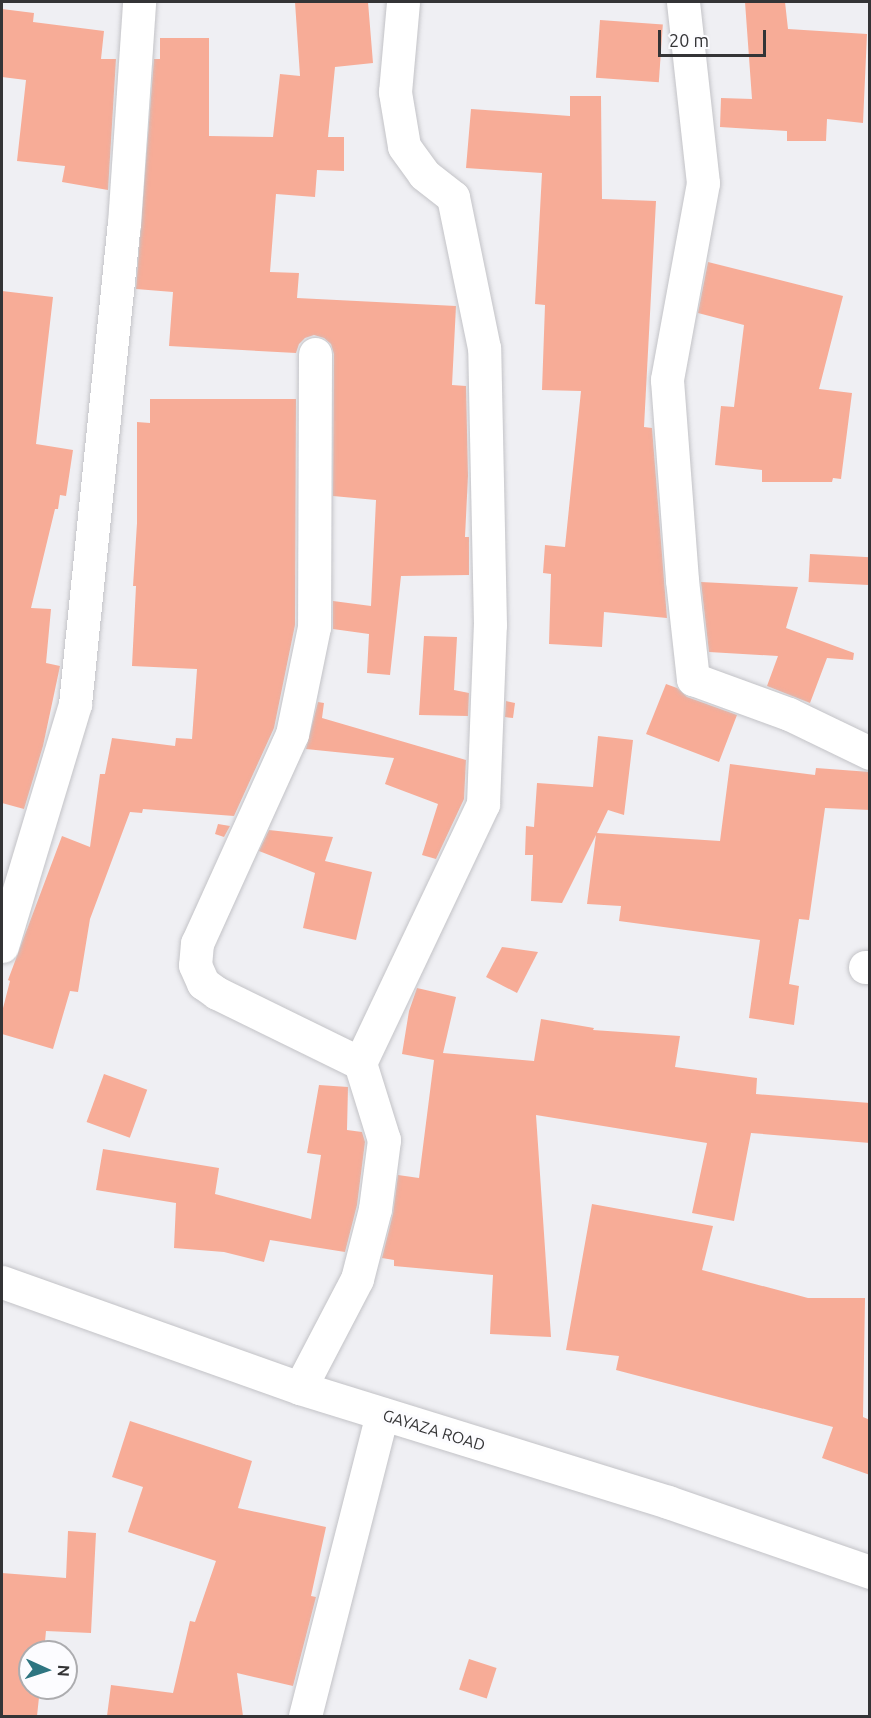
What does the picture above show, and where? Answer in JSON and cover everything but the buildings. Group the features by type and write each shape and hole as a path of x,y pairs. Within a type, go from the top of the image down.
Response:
{"street":[{"path":"2,946 75,704 124,224 139,2"},
{"path":"300,1388 357,1279 375,1209 384,1140 360,1063 483,804 489,714 484,348 453,197 424,174 404,146 394,92 403,2"},
{"path":"682,2 703,183 668,380 682,580 693,679 789,714 870,753"},
{"path":"315,354 314,627 292,734 197,943 195,965 203,983 217,993 360,1063"},
{"name":"GAYAZA ROAD","path":"2,1282 300,1388 668,1502 870,1572"},
{"path":"305,1716 382,1414"}]}
